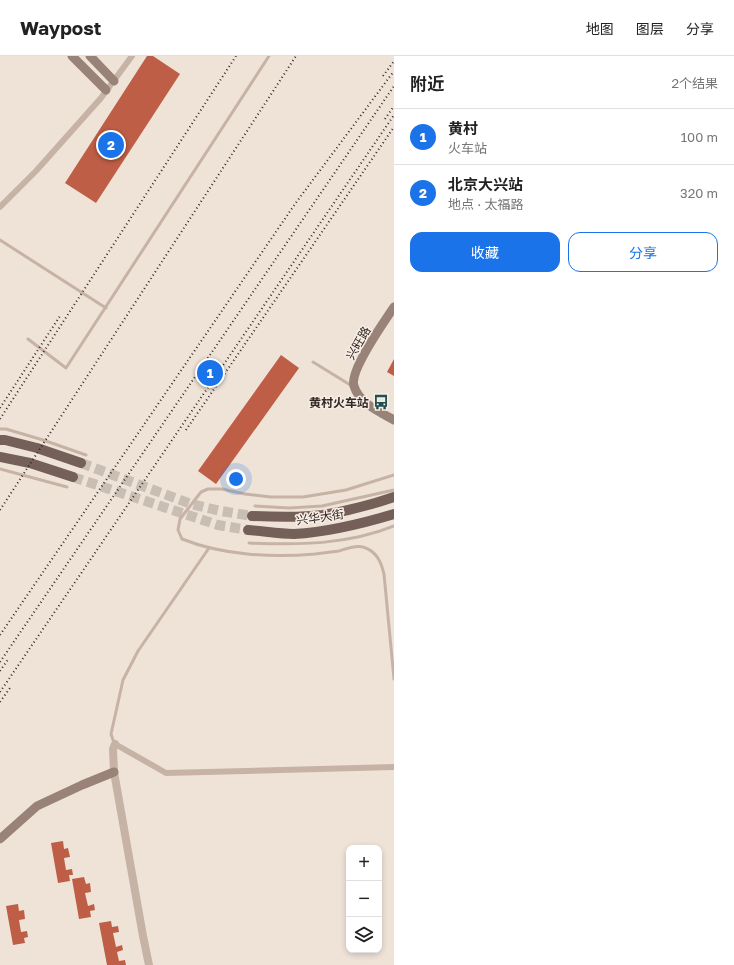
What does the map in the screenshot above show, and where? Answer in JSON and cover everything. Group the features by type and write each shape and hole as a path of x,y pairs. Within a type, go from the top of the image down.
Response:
{"main road":[{"path":"72,56 106,90"},
{"path":"90,56 114,81"},
{"name":"兴旺路","path":"354,387 353,379 355,371 394,307"},
{"path":"354,387 367,403 394,420"},
{"path":"0,440 83,459"},
{"path":"0,457 30,463 73,477"},
{"name":"兴华大街","path":"252,516 290,517 322,515 364,507 394,497"},
{"name":"兴华大街","path":"248,530 292,534 326,531 367,522 394,514"},
{"path":"0,839 37,806 114,772"}],"street":[{"path":"0,207 36,171 114,81 132,56"},
{"path":"150,965 143,936 114,772 113,749 115,744 166,773 394,767"}],"lane":[{"path":"28,339 66,368 269,56"},
{"path":"0,240 106,308"},
{"path":"313,362 354,387"},
{"path":"0,429 6,429 43,440 83,459"},
{"path":"0,469 68,487"},
{"path":"394,475 346,490 302,497 271,497 245,494 222,489 208,489 201,492 196,497 180,519 178,530 182,539 209,548 257,555 274,556 315,554 339,551 356,546 371,551 380,559 384,574 389,613 394,679"},
{"path":"255,506 289,508 322,506 394,490"},
{"path":"249,543 320,543 352,539 394,526"},
{"path":"115,744 111,734 123,680 138,651 209,548"}],"building":[{"path":"147,56 153,56 180,74 96,203 65,183"},
{"path":"281,355 299,368 216,484 198,471"},
{"path":"394,359 394,376 387,372"},
{"path":"63,841 64,849 68,848 70,857 64,858 66,870 72,869 73,875 69,875 70,881 58,883 51,843"},
{"path":"84,877 86,884 90,883 91,892 85,893 88,906 94,904 95,910 90,911 91,917 79,919 72,879"},
{"path":"18,904 19,911 24,910 25,919 19,920 21,932 27,931 28,937 24,938 25,943 13,945 6,906"},
{"path":"111,921 112,927 118,926 119,932 113,933 116,947 122,945 123,950 117,952 119,961 125,960 126,965 107,965 99,923"}],"tunnel":[{"path":"81,463 191,504 252,516"},
{"path":"73,477 218,525 248,530"}],"railway":[{"path":"0,419 236,56"},
{"path":"0,510 296,56"},
{"path":"383,76 394,61"},
{"path":"0,635 295,204 394,71"},
{"path":"0,662 394,86"},
{"path":"385,119 394,106"},
{"path":"0,692 394,115"},
{"path":"186,430 394,127"},
{"path":"0,408 60,316"},
{"path":"0,671 9,658"},
{"path":"0,702 10,688"}],"place":[{"name":"北京大兴站","path":"111,145"},
{"name":"黄村","path":"210,373"},
{"name":"黄村火车站","path":"381,402"}]}
